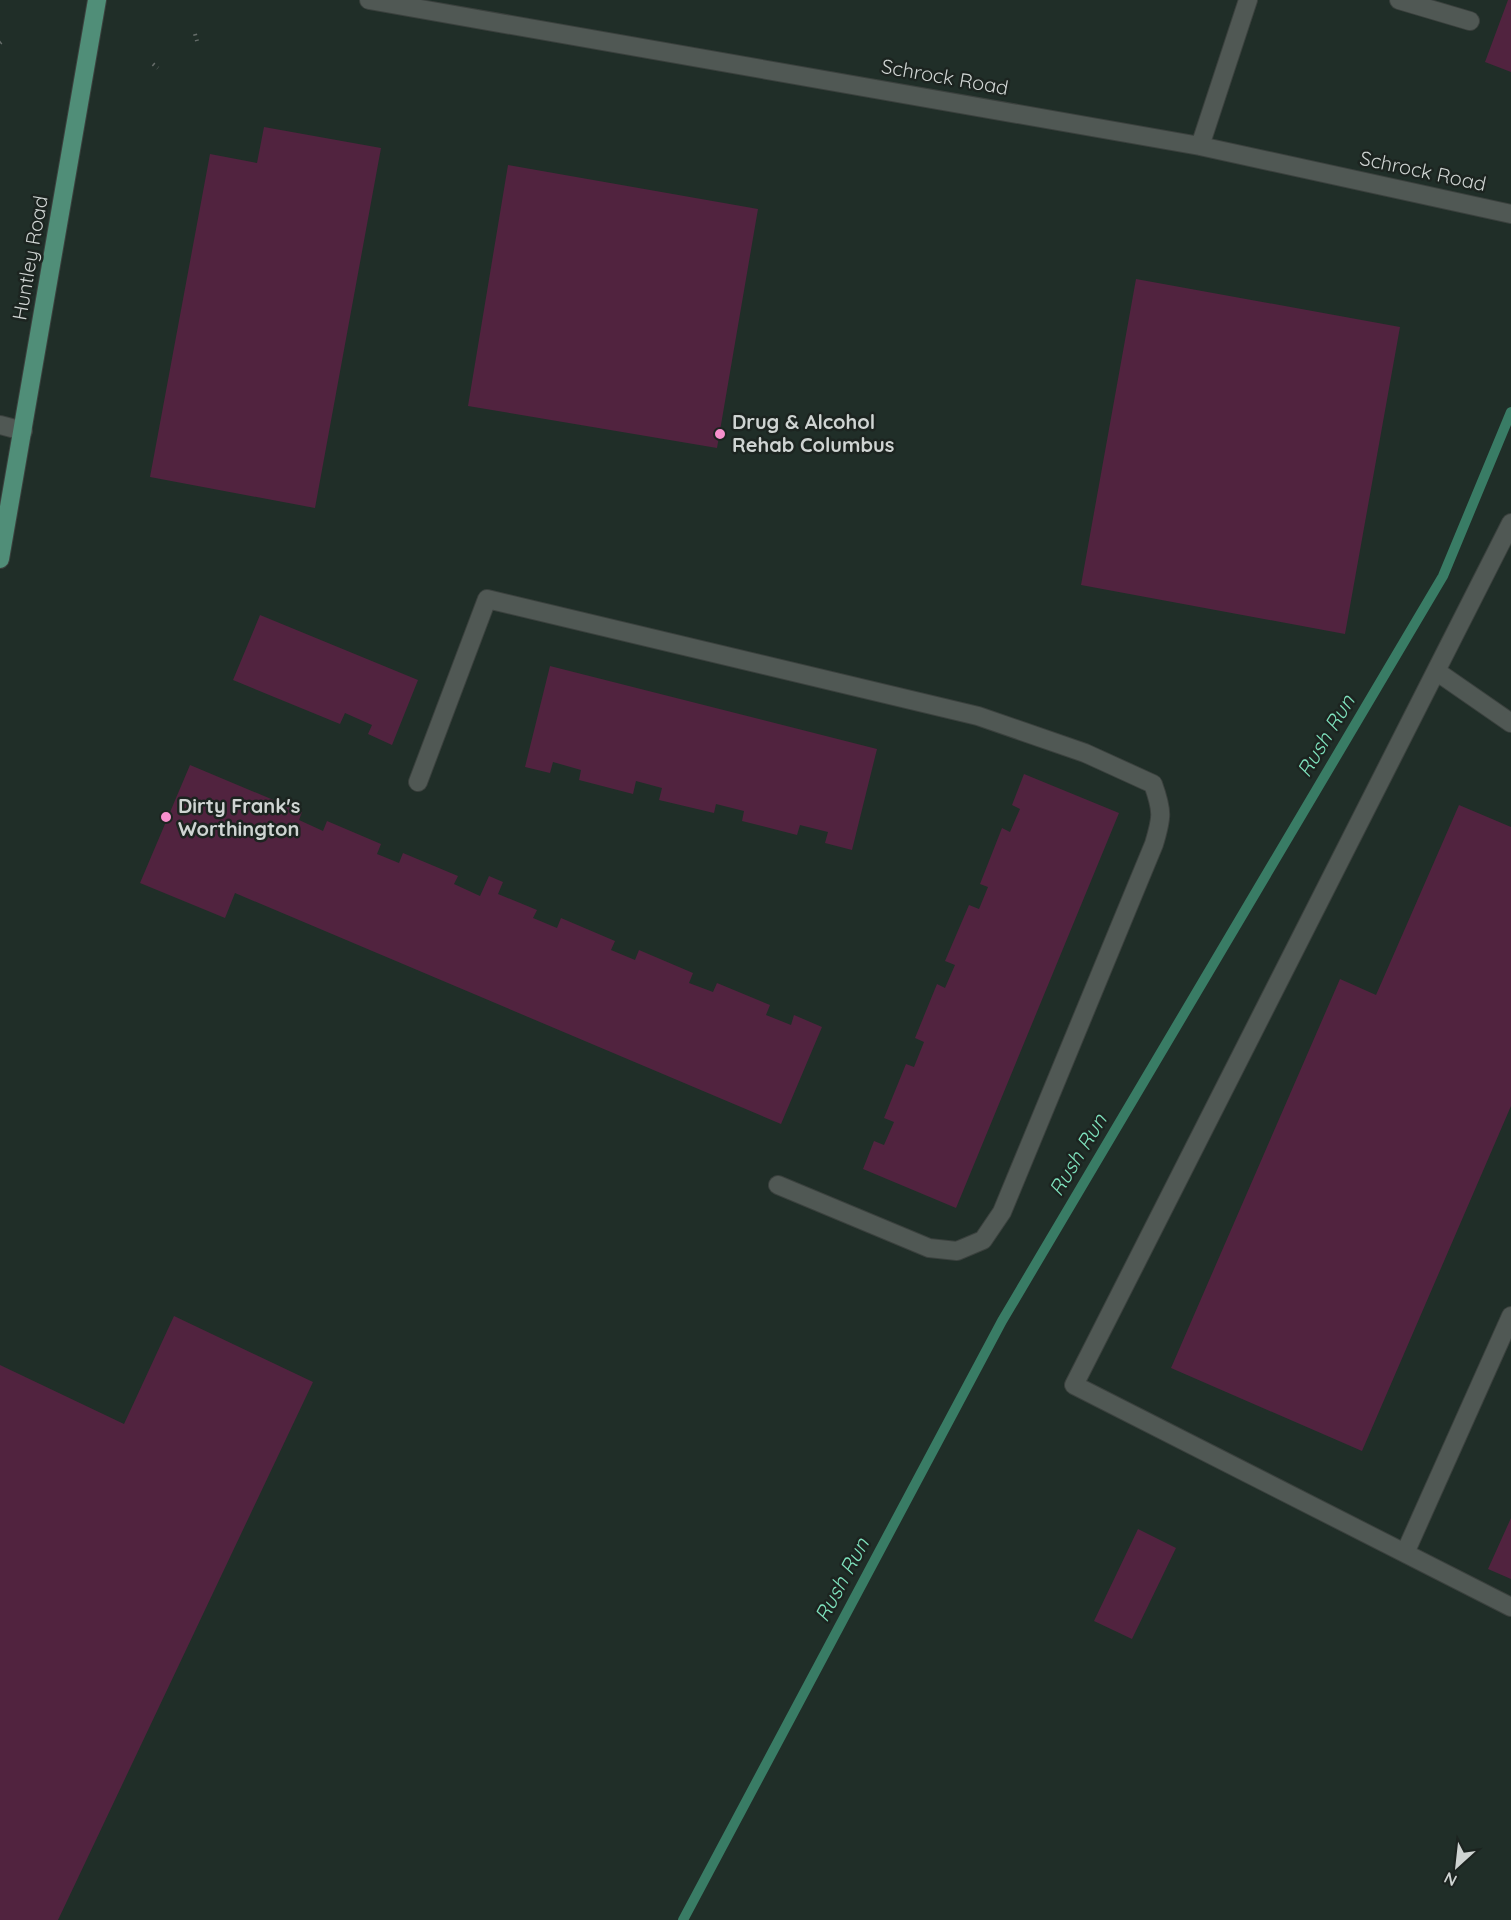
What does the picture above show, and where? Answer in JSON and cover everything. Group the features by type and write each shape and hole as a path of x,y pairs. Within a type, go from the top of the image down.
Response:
{"main road":[{"name":"Huntley Road","path":"0,559 97,0"}],"street":[{"name":"Schrock Road","path":"369,0 1200,146 1511,214"},
{"path":"1200,146 1248,0"},
{"path":"1399,0 1470,21"},
{"path":"0,425 23,431"},
{"path":"1511,523 1074,1385 1511,1607"},
{"path":"418,782 487,599 978,716 1085,753 1154,784 1160,804 1161,818 1154,844 1002,1212 983,1240 957,1251 929,1248 778,1185"},
{"path":"1436,671 1511,723"},
{"path":"1405,1553 1511,1316"}],"path":[{"path":"195,34 197,41"},
{"path":"153,64 158,68"}],"shaded area":[{"path":"0,0 1511,0 1511,1920 0,1920"}],"building":[{"path":"1508,0 1511,0 1511,72 1485,62"},
{"path":"264,127 381,148 315,508 150,477 210,154 257,163"},
{"path":"508,165 758,209 717,448 468,406"},
{"path":"1136,279 1400,327 1345,634 1081,585"},
{"path":"260,615 418,680 392,745 368,734 372,725 345,713 340,724 233,680"},
{"path":"550,666 877,749 852,850 825,843 828,832 800,825 797,835 742,821 744,811 716,804 714,813 659,800 662,788 636,781 633,794 579,780 581,770 553,762 550,773 525,767"},
{"path":"190,765 302,812 299,820 323,831 327,821 381,844 377,854 399,863 403,853 458,876 454,884 480,896 489,876 503,882 498,894 537,910 533,918 557,928 561,918 615,941 611,950 635,960 639,950 693,973 689,983 713,992 717,983 770,1005 766,1015 791,1025 794,1015 822,1027 781,1124 235,893 225,918 140,883"},
{"path":"1024,774 1119,813 956,1208 863,1169 874,1141 884,1145 894,1122 884,1118 906,1064 914,1067 924,1042 915,1038 937,984 945,988 955,965 945,961 969,905 979,909 988,887 980,884 1002,828 1010,832 1020,809 1012,805"},
{"path":"1459,805 1511,827 1511,1106 1362,1451 1171,1368 1340,979 1376,995"},
{"path":"174,1316 313,1382 58,1920 0,1920 0,1365 124,1424"},
{"path":"1511,1518 1511,1579 1488,1569"},
{"path":"1138,1529 1176,1548 1132,1639 1094,1621"}],"waterway":[{"name":"Rush Run","path":"683,1920 1002,1321 1443,576 1511,412"}],"place":[{"name":"Drug & Alcohol Rehab Columbus","path":"720,434"},
{"name":"Dirty Frank's Worthington","path":"166,817"}]}
